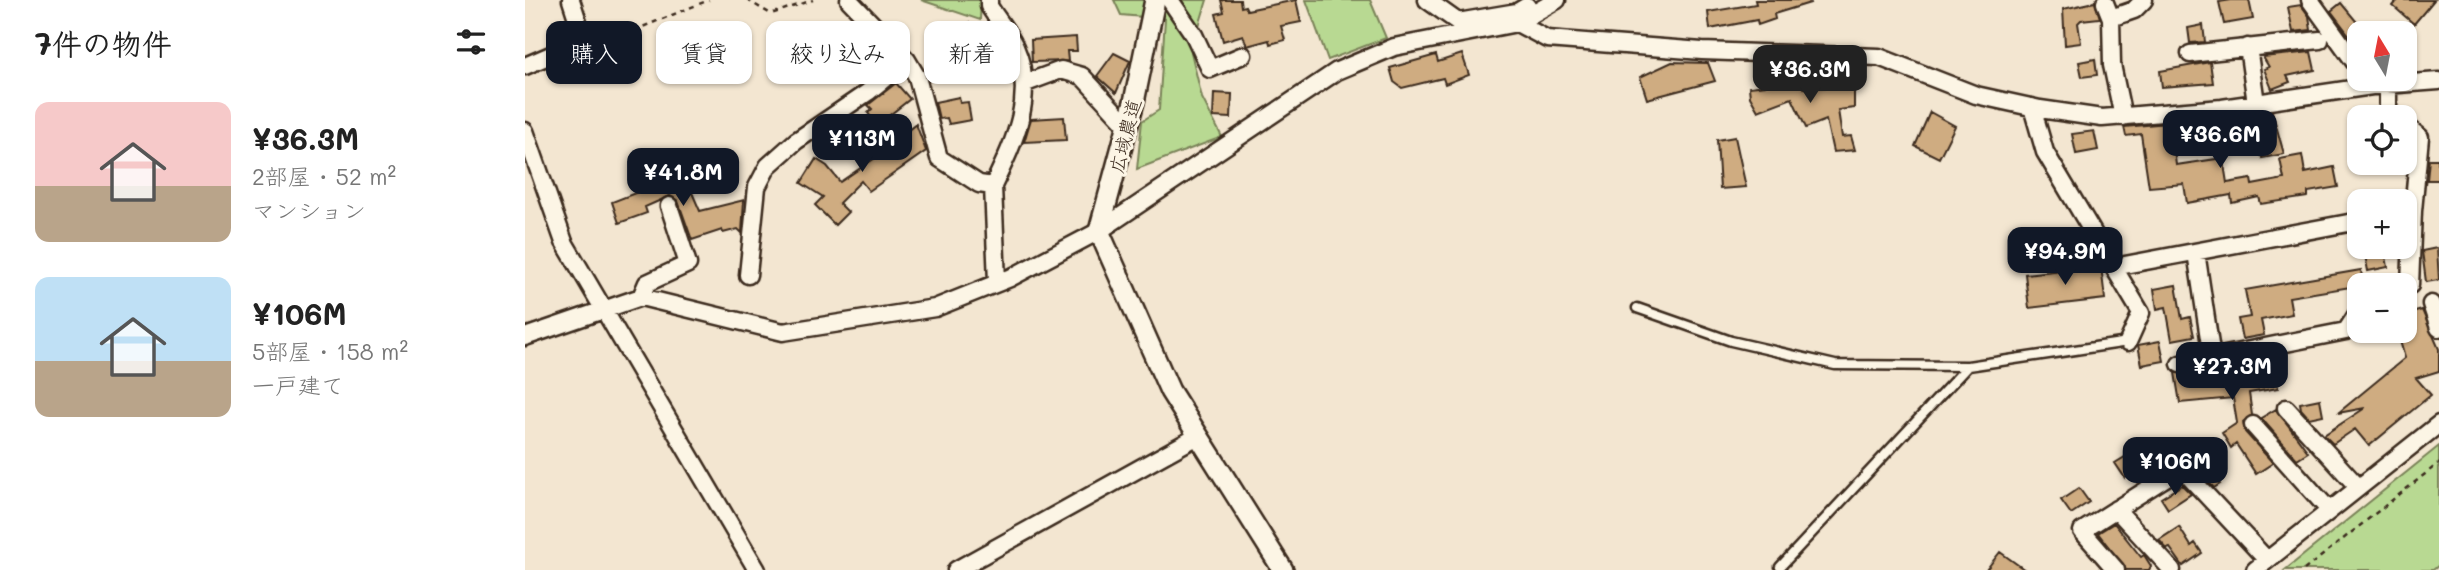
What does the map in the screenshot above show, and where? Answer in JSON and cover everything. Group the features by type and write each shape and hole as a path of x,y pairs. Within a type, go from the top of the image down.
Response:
{"street":[{"path":"525,66 574,45 581,31 571,0"},
{"path":"849,0 870,21"},
{"path":"989,0 989,6 1015,47 1026,83 1017,137 993,186 997,282"},
{"name":"広域農道","path":"1099,231 1128,126 1155,0"},
{"path":"1170,0 1194,36 1210,69 1243,55"},
{"path":"1427,0 1458,22 1517,12 1538,0"},
{"path":"525,337 641,297 783,332 935,308 997,282 1099,231 1337,71 1394,47 1517,23 1557,0"},
{"path":"2123,117 2112,65 2108,10 2134,10 2144,0"},
{"path":"2311,0 2347,51"},
{"path":"1517,23 1547,39 1702,51 1879,57 1976,95 2102,118 2256,103 2347,88"},
{"path":"2190,54 2320,40"},
{"path":"2248,47 2256,103"},
{"path":"910,64 917,77 939,158 979,184 993,186"},
{"path":"1026,83 1061,70 1082,76 1128,126"},
{"path":"2417,82 2439,81"},
{"path":"748,275 757,187 768,166 796,141 878,84"},
{"path":"2032,107 2045,152 2141,313 2128,342"},
{"path":"525,131 564,242 757,570"},
{"path":"2417,135 2420,137 2417,157"},
{"path":"641,297 647,282 688,264 669,206"},
{"path":"2114,267 2347,223"},
{"path":"1099,231 1170,391 1283,570"},
{"path":"2196,252 2212,358"},
{"path":"2431,304 2439,328"},
{"path":"2180,364 2347,329"},
{"path":"2286,408 2358,487"},
{"path":"2116,570 2081,531 2181,468 2261,565 2439,424"},
{"path":"2253,425 2329,510"},
{"path":"956,570 1198,436"},
{"path":"2116,509 2172,570"}],"lane":[{"path":"1637,308 1731,341 1835,365 1968,366 2128,342"},
{"path":"1780,567 1968,366"}],"path":[{"path":"642,28 709,0"},
{"path":"747,0 771,13 813,0"},
{"path":"2304,570 2439,463"}],"green space":[{"path":"921,0 981,0 980,20"},
{"path":"1114,0 1207,0 1191,52 1202,98 1222,137 1137,169 1142,121 1159,110 1165,19 1121,15"},
{"path":"1306,0 1370,0 1386,38 1328,60"},
{"path":"2439,446 2439,565 2433,570 2285,570"}],"building":[{"path":"1221,0 1240,0 1241,7 1245,6 1247,10 1296,0 1301,22 1281,26 1285,40 1270,44 1269,40 1247,46 1243,35 1223,41 1216,14 1224,12"},
{"path":"1755,0 1809,0 1810,3 1774,14 1775,19 1758,25 1757,20 1710,29 1708,12 1756,4"},
{"path":"2249,0 2253,19 2224,24 2219,2"},
{"path":"2398,0 2434,0 2416,21 2410,21 2393,6"},
{"path":"2095,2 2100,18 2081,20 2078,23 2081,43 2065,45 2063,9"},
{"path":"2341,3 2356,21 2347,21 2347,32 2331,11"},
{"path":"2301,5 2309,16 2311,30 2293,32 2288,7"},
{"path":"2203,25 2205,42 2190,43 2188,28"},
{"path":"1076,37 1077,51 1067,51 1068,61 1032,62 1031,40"},
{"path":"2311,52 2315,70 2287,76 2290,82 2272,89 2264,69 2269,67 2263,57"},
{"path":"1114,53 1130,61 1116,93 1097,76"},
{"path":"1462,54 1469,75 1445,84 1443,78 1402,88 1394,82 1390,68 1436,55 1438,62"},
{"path":"2095,59 2097,75 2082,77 2079,62"},
{"path":"1672,62 1708,63 1715,81 1647,99 1640,77"},
{"path":"2210,62 2213,83 2162,87 2160,71"},
{"path":"1780,73 1785,84 1801,78 1804,88 1854,86 1854,108 1838,110 1842,137 1851,136 1855,150 1833,152 1826,120 1806,128 1792,98 1758,111 1750,97 1749,87 1765,85 1765,79"},
{"path":"895,84 910,99 877,125 868,113 872,109 868,105"},
{"path":"1214,93 1232,94 1231,118 1213,117"},
{"path":"959,97 960,103 968,102 971,120 949,124 947,118 939,119 935,102"},
{"path":"2272,111 2284,154 2262,158 2250,114"},
{"path":"1930,112 1955,126 1939,158 1915,146"},
{"path":"1064,117 1066,140 1024,142 1031,119"},
{"path":"2201,120 2204,137 2173,142 2176,165 2223,158 2227,183 2251,179 2252,185 2284,179 2280,159 2302,155 2305,173 2334,167 2338,187 2308,192 2308,197 2261,204 2259,197 2232,203 2231,195 2187,203 2184,184 2149,187 2141,134 2126,136 2124,127"},
{"path":"916,124 926,151 869,191 861,181 839,203 848,212 835,225 815,205 823,197 801,183 816,159 827,166 840,182 900,141 898,138"},
{"path":"2094,131 2098,150 2076,154 2072,134"},
{"path":"1735,137 1746,187 1720,189 1717,140"},
{"path":"2429,159 2438,159 2438,180 2427,180"},
{"path":"684,174 700,211 744,200 742,233 738,229 723,233 722,230 692,240 678,201 670,196 645,207 647,213 619,223 612,202"},
{"path":"2437,248 2439,280 2426,282 2422,251"},
{"path":"2366,259 2386,259 2388,267 2368,271"},
{"path":"2101,266 2105,299 2029,308 2025,274"},
{"path":"2361,270 2361,273 2347,273 2347,288 2289,297 2292,314 2261,320 2264,335 2242,339 2238,319 2250,317 2245,290"},
{"path":"2176,285 2182,319 2190,317 2194,336 2172,340 2166,307 2157,309 2154,289"},
{"path":"2422,310 2439,349 2439,371 2416,378 2431,395 2369,446 2355,429 2333,444 2324,435 2365,408 2338,413 2405,358 2401,343 2417,343 2417,311"},
{"path":"2160,341 2164,361 2142,365 2138,345"},
{"path":"2273,357 2278,388 2249,393 2252,415 2243,422 2245,432 2273,463 2256,474 2236,444 2231,448 2222,433 2237,423 2233,398 2180,403 2175,373 2220,368 2222,379 2260,373 2258,359"},
{"path":"2320,399 2323,415 2309,418 2301,409 2300,403"},
{"path":"2276,409 2308,452 2297,459 2261,418"},
{"path":"2133,452 2143,466 2125,478 2115,463"},
{"path":"2198,454 2220,484 2214,488 2189,461"},
{"path":"2182,485 2191,494 2168,509 2161,498"},
{"path":"2079,488 2089,502 2071,514 2061,500"},
{"path":"2114,523 2141,557 2144,555 2151,566 2149,570 2126,570 2098,533"},
{"path":"2179,527 2191,546 2195,543 2202,553 2183,566 2170,548 2167,549 2159,540"},
{"path":"2000,552 2025,570 1986,570"}]}
